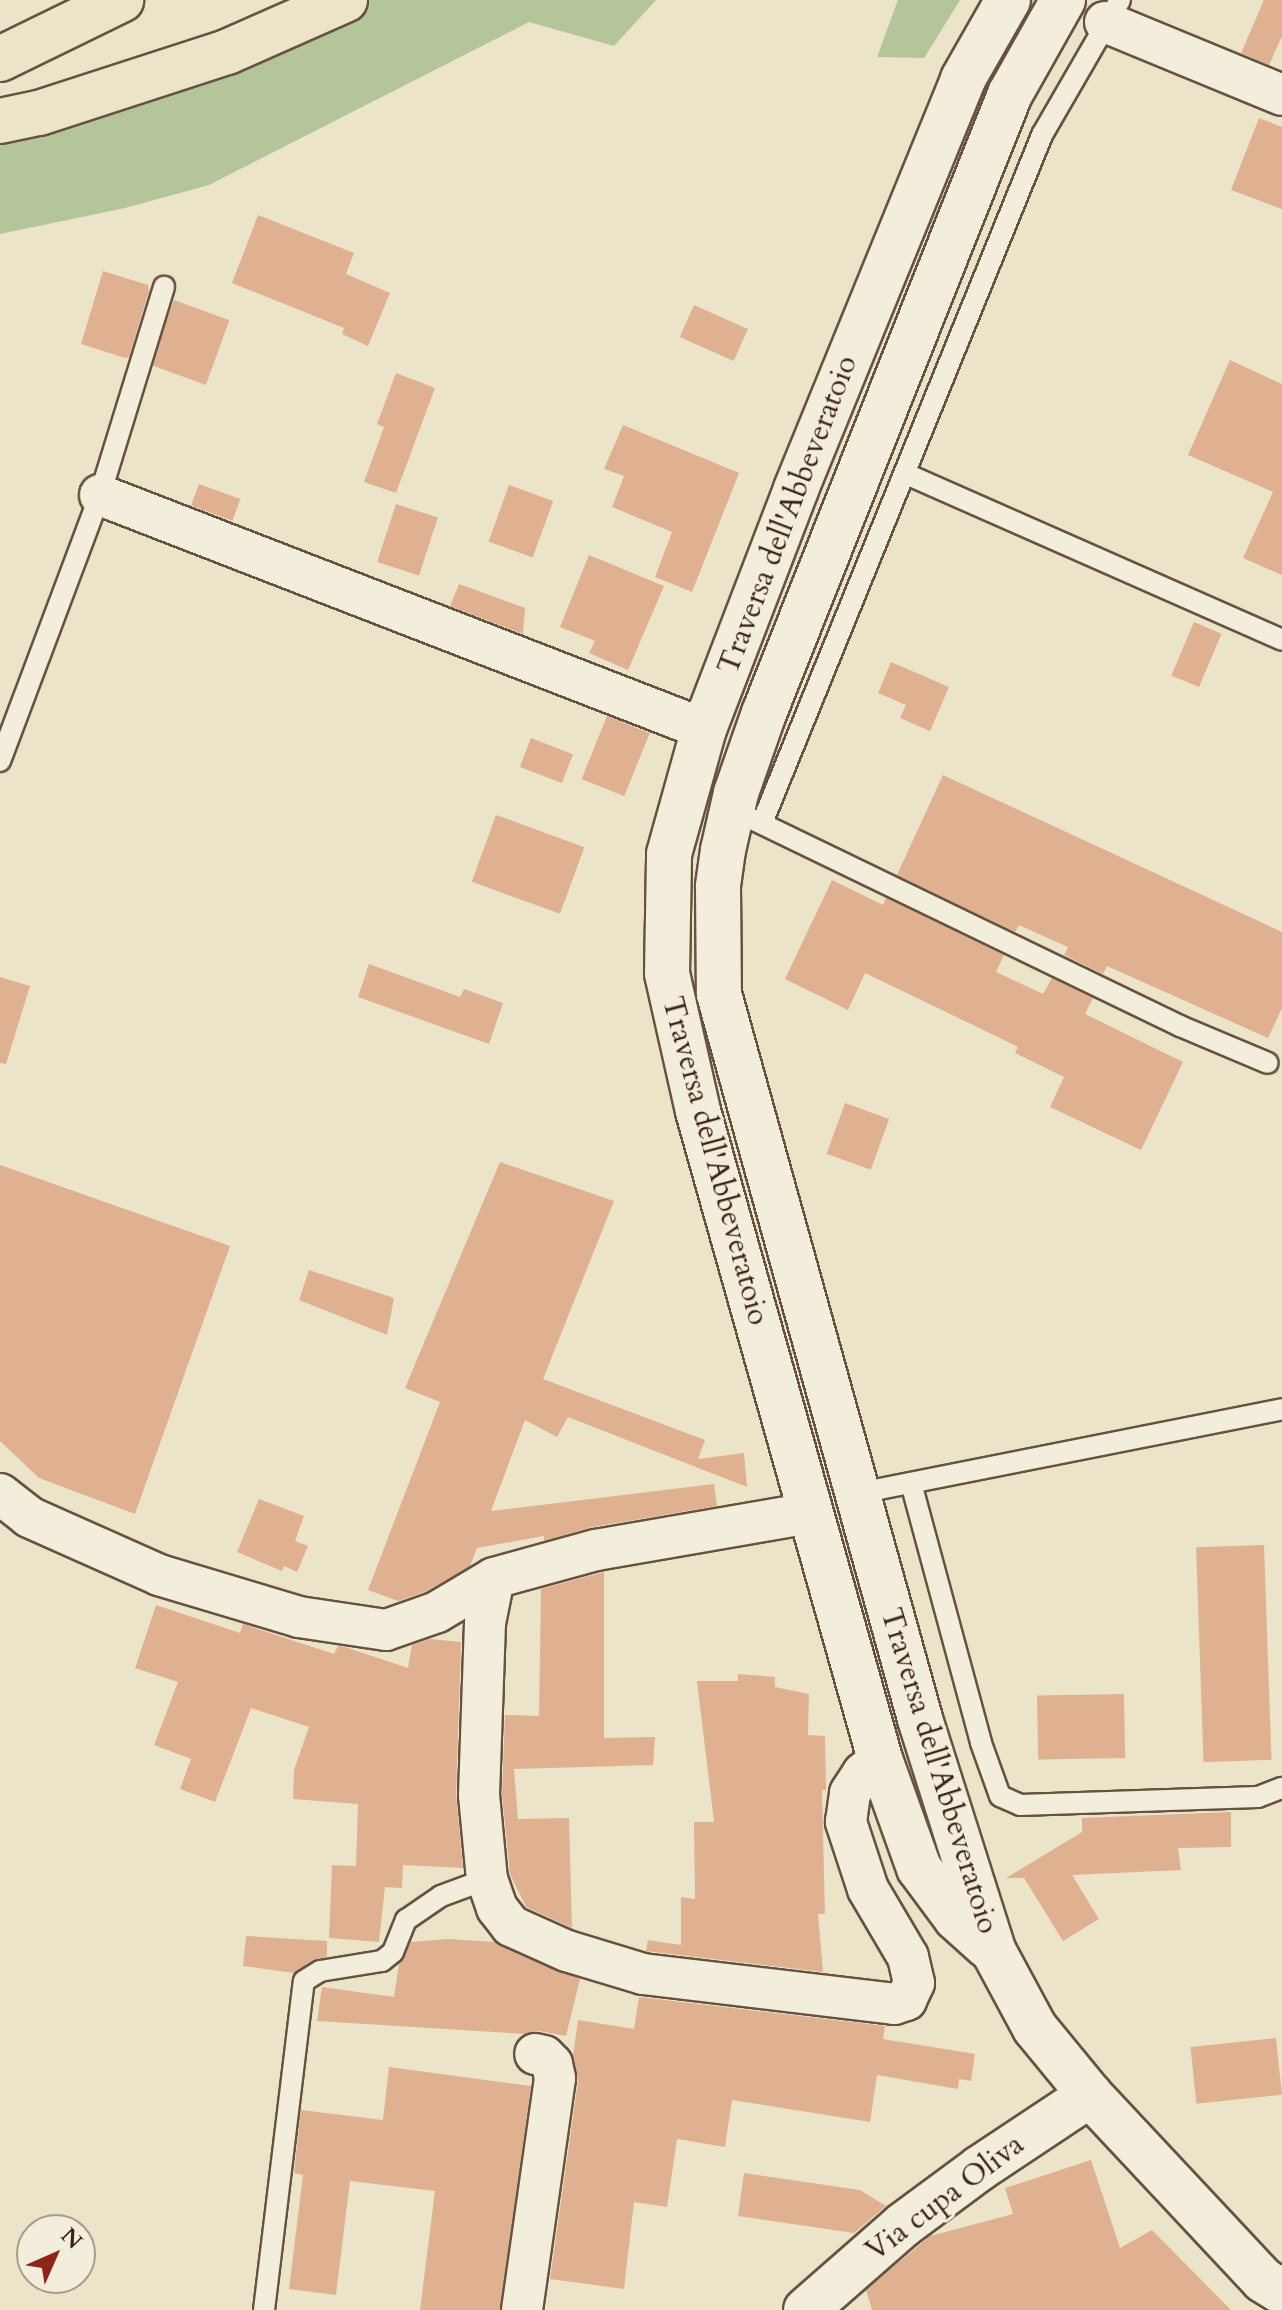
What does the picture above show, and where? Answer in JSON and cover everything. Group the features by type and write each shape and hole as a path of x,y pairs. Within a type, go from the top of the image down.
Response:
{"highway":[{"path":"0,59 121,0"},
{"path":"20,117 227,52 345,0"}],"street":[{"name":"Traversa dell'Abbeveratoio","path":"994,1952 956,1918 919,1868 880,1759 698,1111 667,973 669,854 704,729 796,489 963,79 1008,0"},
{"name":"Traversa dell'Abbeveratoio","path":"1063,0 1010,94 764,713 747,816 718,887 719,994 920,1719 994,1952 1035,2028 1090,2095 1263,2280 1282,2292"},
{"path":"1112,11 1282,95"},
{"path":"100,495 704,729"},
{"path":"0,1494 29,1517 159,1575 299,1617 386,1630 437,1612 494,1578 596,1550 810,1513"},
{"path":"494,1578 485,1623 479,1795 487,1879 497,1908 511,1926 567,1951 643,1974 894,2004 906,2000 914,1983 908,1957 868,1889 846,1822 850,1793 863,1773 880,1759"},
{"path":"522,2310 555,2078 552,2064 544,2056 535,2054"},
{"name":"Via cupa Oliva","path":"806,2310 903,2225 980,2168 1090,2095"}],"lane":[{"path":"1112,11 1042,135 906,474 747,816 1180,1026 1268,1063"},
{"path":"0,761 100,495 164,287"},
{"path":"906,474 1282,640"},
{"path":"859,1493 1282,1409"},
{"path":"911,1483 981,1743 1000,1796 1020,1805 1258,1797 1282,1788"},
{"path":"264,2310 304,1981 320,1971 382,1961 393,1952 406,1920 441,1896 487,1879"}],"green space":[{"path":"370,0 656,0 614,46 529,22 209,185 125,208 0,234 0,135 295,35"},
{"path":"898,0 960,0 924,58 877,57"}],"building":[{"path":"1264,0 1282,0 1282,36 1269,65 1241,53"},
{"path":"1259,118 1282,127 1282,209 1231,190"},
{"path":"258,215 354,253 346,274 390,293 368,346 342,334 344,328 232,283"},
{"path":"103,271 148,285 149,291 129,357 81,344"},
{"path":"174,300 229,320 206,385 150,365"},
{"path":"694,305 748,329 734,361 680,337"},
{"path":"1230,360 1282,384 1282,575 1243,558 1273,492 1188,455"},
{"path":"396,373 435,388 396,493 364,482 384,427 377,424"},
{"path":"623,425 739,473 692,592 655,577 672,532 612,507 624,476 604,469"},
{"path":"199,484 240,499 232,521 191,506"},
{"path":"509,485 553,501 533,557 488,541"},
{"path":"396,504 438,518 419,576 377,562"},
{"path":"589,555 664,586 628,670 589,653 595,641 560,627"},
{"path":"459,584 525,608 523,634 450,606"},
{"path":"1194,622 1222,634 1199,687 1171,675"},
{"path":"891,662 949,687 930,731 900,718 906,705 878,693"},
{"path":"607,716 650,733 624,796 582,779"},
{"path":"531,738 573,754 562,783 520,767"},
{"path":"943,775 1282,932 1282,1008 1268,1038 1107,966 1103,974 1064,955 1068,947 1019,925 1015,932 897,875"},
{"path":"496,815 584,847 560,914 472,882"},
{"path":"832,880 883,905 886,898 1004,955 996,972 1043,994 1052,978 1093,998 1085,1014 1183,1062 1141,1150 1050,1107 1064,1077 1015,1053 1018,1047 865,973 848,1010 785,979"},
{"path":"369,964 460,997 464,989 503,1003 489,1044 358,997"},
{"path":"0,977 30,986 6,1064 0,1063"},
{"path":"845,1103 889,1119 871,1170 827,1154"},
{"path":"500,1162 614,1201 543,1379 705,1440 698,1459 744,1453 747,1487 568,1417 557,1437 525,1420 491,1511 714,1484 717,1506 592,1527 544,1541 544,1536 477,1548 470,1566 427,1591 398,1601 368,1590 440,1402 405,1388"},
{"path":"0,1165 230,1246 135,1514 39,1478 0,1441"},
{"path":"309,1270 394,1298 387,1335 299,1300"},
{"path":"259,1499 304,1516 295,1541 308,1546 297,1572 284,1566 282,1571 237,1552"},
{"path":"1264,1545 1272,1760 1204,1762 1196,1547"},
{"path":"604,1572 604,1738 655,1737 653,1765 514,1769 518,1819 569,1818 572,1928 526,1907 510,1874 502,1794 505,1715 539,1716 541,1589"},
{"path":"156,1605 240,1633 243,1624 334,1654 338,1646 345,1647 408,1668 412,1645 430,1639 461,1642 456,1794 463,1868 403,1865 402,1888 385,1887 379,1942 329,1938 332,1865 356,1866 358,1804 293,1799 294,1770 309,1727 251,1708 215,1802 180,1789 191,1759 154,1745 178,1682 135,1668"},
{"path":"738,1674 775,1677 775,1687 809,1694 808,1735 825,1736 826,1790 822,1790 825,1914 818,1914 823,1972 646,1951 648,1940 681,1945 681,1897 695,1899 694,1822 714,1822 697,1681 738,1681"},
{"path":"1124,1694 1125,1758 1038,1760 1037,1696"},
{"path":"1231,1812 1231,1847 1178,1848 1181,1870 1072,1875 1099,1919 1063,1941 1024,1878 1006,1878 1082,1832 1082,1818"},
{"path":"246,1936 327,1941 327,1957 313,1960 294,1973 243,1966"},
{"path":"448,1939 495,1942 580,1979 566,2036 539,2031 525,2034 317,2021 322,1987 394,1997 399,1964 411,1942"},
{"path":"639,1997 885,2026 883,2039 975,2054 971,2081 959,2079 958,2089 877,2075 870,2122 732,2100 725,2147 677,2139 667,2207 634,2202 624,2289 550,2279 578,2081 573,2056 578,2020 634,2029"},
{"path":"1276,2038 1282,2095 1196,2104 1190,2047"},
{"path":"389,2067 531,2086 500,2310 420,2310 435,2191 350,2181 336,2295 289,2289 303,2175 294,2173 301,2110 383,2120"},
{"path":"1091,2160 1120,2248 1152,2230 1231,2310 872,2310 866,2290 930,2236 1013,2214 1005,2188"},
{"path":"744,2173 860,2190 886,2206 854,2233 738,2216"}]}
